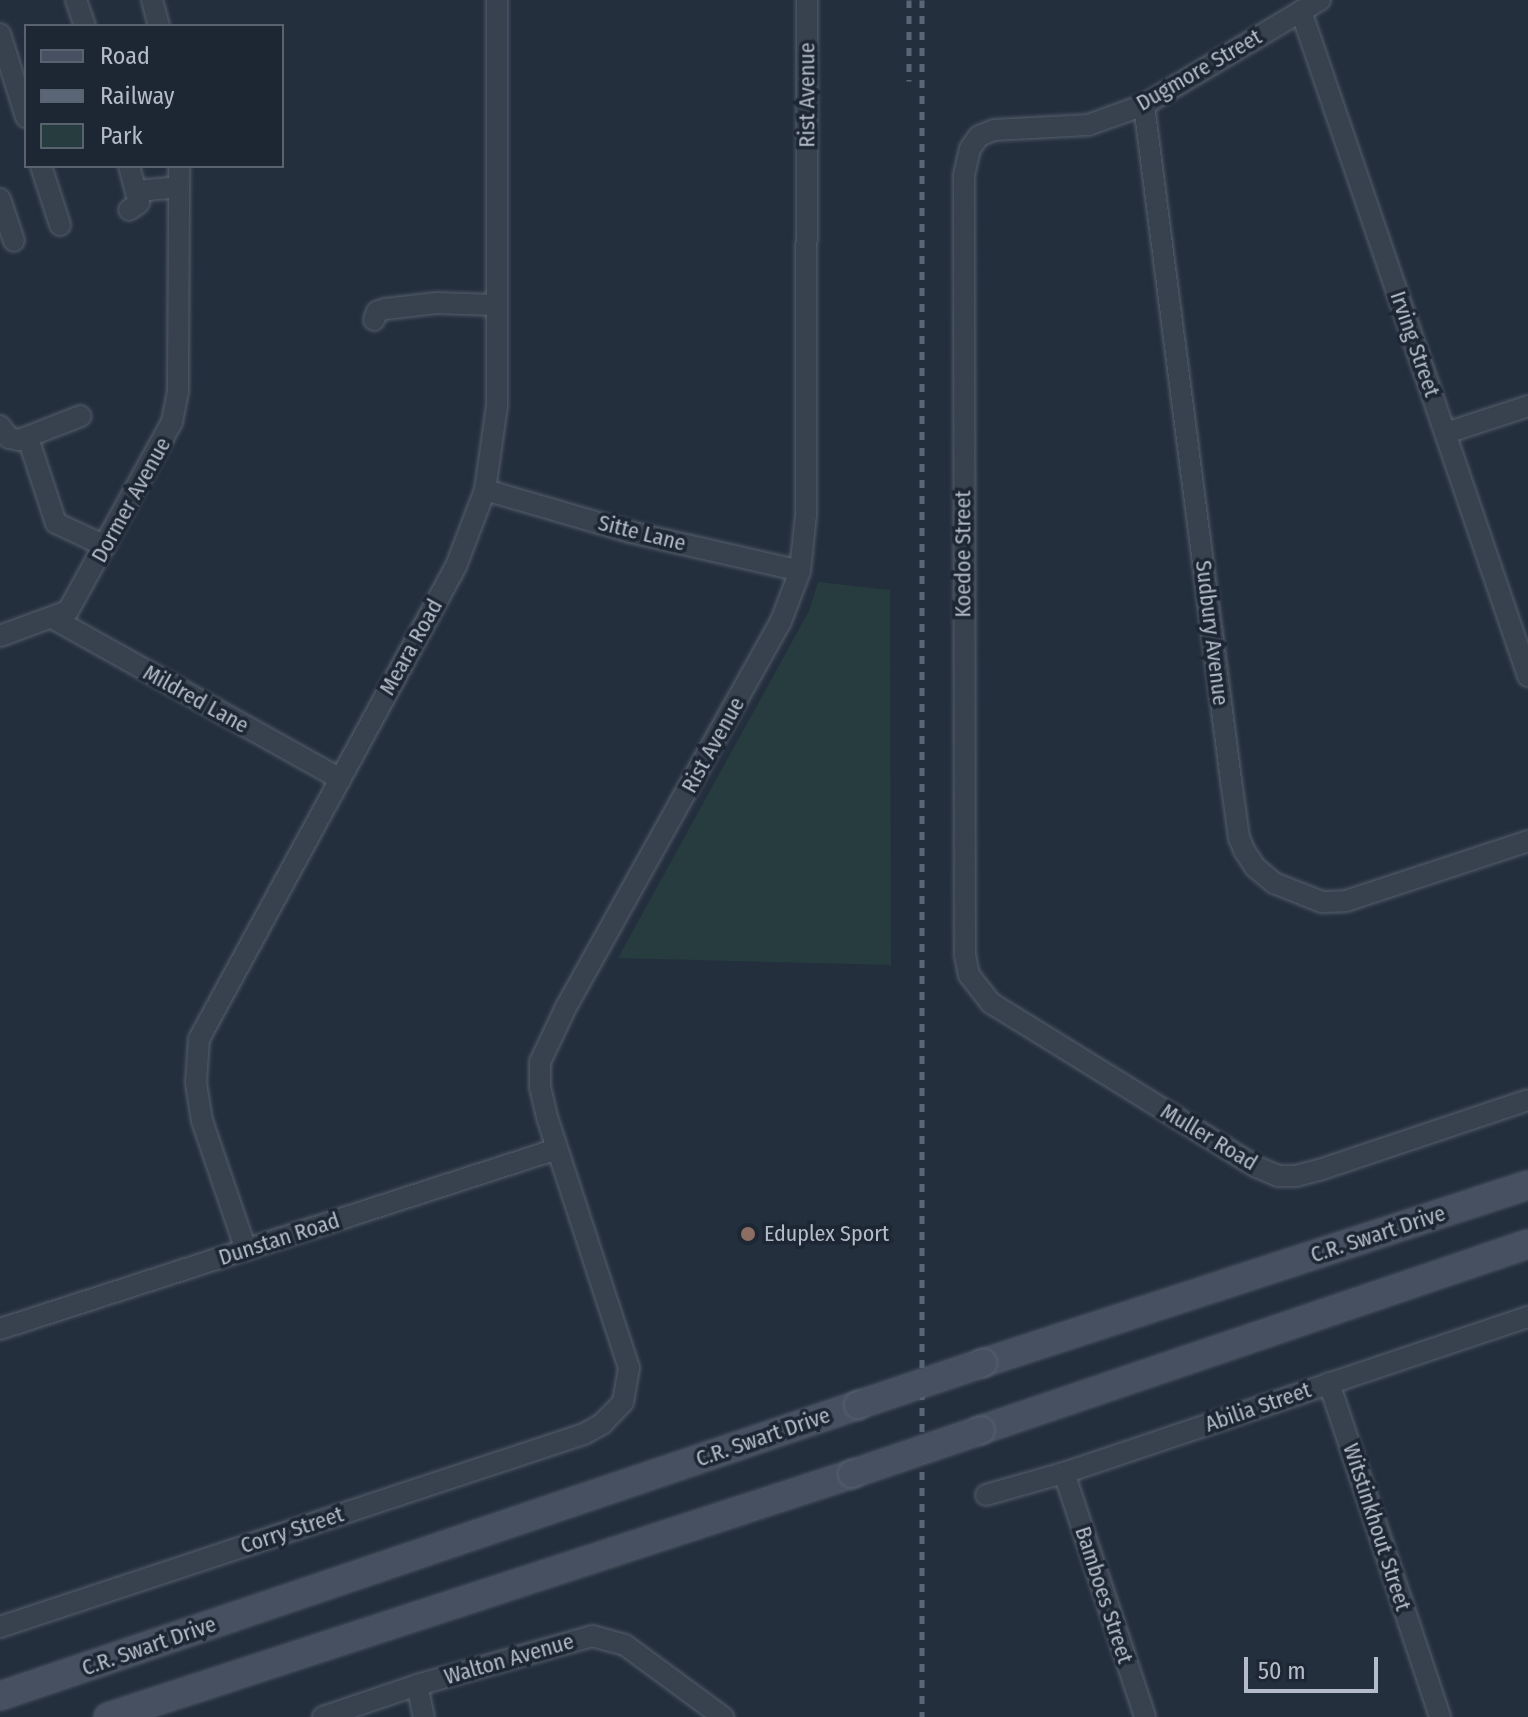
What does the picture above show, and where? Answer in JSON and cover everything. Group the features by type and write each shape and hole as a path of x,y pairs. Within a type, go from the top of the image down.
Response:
{"main road":[{"name":"C.R. Swart Drive","path":"0,1696 983,1363 1528,1185"},
{"path":"108,1717 852,1474 1528,1244"}],"street":[{"path":"76,0 84,24"},
{"path":"152,0 158,24"},
{"name":"Meara Road","path":"246,1250 202,1121 196,1082 199,1039 338,778 456,566 485,490 497,406 497,0"},
{"name":"Rist Avenue","path":"584,1434 602,1424 623,1402 629,1368 557,1149 540,1087 540,1062 565,1009 781,621 800,571 807,470 807,0"},
{"name":"Dugmore Street","path":"979,136 1006,127 1088,125 1144,105 1320,0"},
{"name":"Irving Street","path":"1301,11 1528,676"},
{"path":"0,34 24,111"},
{"name":"Sudbury Avenue","path":"1144,105 1231,780 1239,838 1244,850 1255,867 1274,883 1322,902 1346,901 1528,841"},
{"name":"Koedoe Street","path":"969,975 962,937 964,176 970,149 979,136"},
{"path":"42,168 60,225"},
{"path":"129,168 133,200 179,187"},
{"name":"Dormer Avenue","path":"0,636 54,619 73,604 164,442 176,407 179,168"},
{"path":"0,199 14,241"},
{"path":"374,320 377,312 385,309 437,303 496,305"},
{"path":"1446,433 1528,406"},
{"path":"0,426 9,438 28,438 81,416"},
{"path":"28,438 56,523 105,546"},
{"name":"Sitte Lane","path":"485,490 630,532 800,571"},
{"name":"Mildred Lane","path":"54,619 338,778"},
{"name":"Muller Road","path":"969,975 983,997 1058,1046 1257,1167 1278,1176 1296,1176 1319,1170 1528,1100"},
{"name":"Dunstan Road","path":"0,1329 557,1149"},
{"name":"Abilia Street","path":"986,1495 1064,1473 1528,1317"},
{"name":"Witstinkhout Street","path":"1329,1383 1440,1717"},
{"name":"Corry Street","path":"0,1627 584,1434"},
{"name":"Bamboes Street","path":"1064,1473 1145,1717"},
{"name":"Walton Avenue","path":"323,1717 417,1685 568,1641 600,1636 625,1645 723,1717"},
{"path":"417,1685 424,1717"}],"green space":[{"path":"818,582 890,590 891,965 618,958 809,611"}],"railway":[{"path":"909,0 909,81"},
{"path":"922,0 922,1717"}],"place":[{"name":"Eduplex Sport","path":"748,1234"}]}
